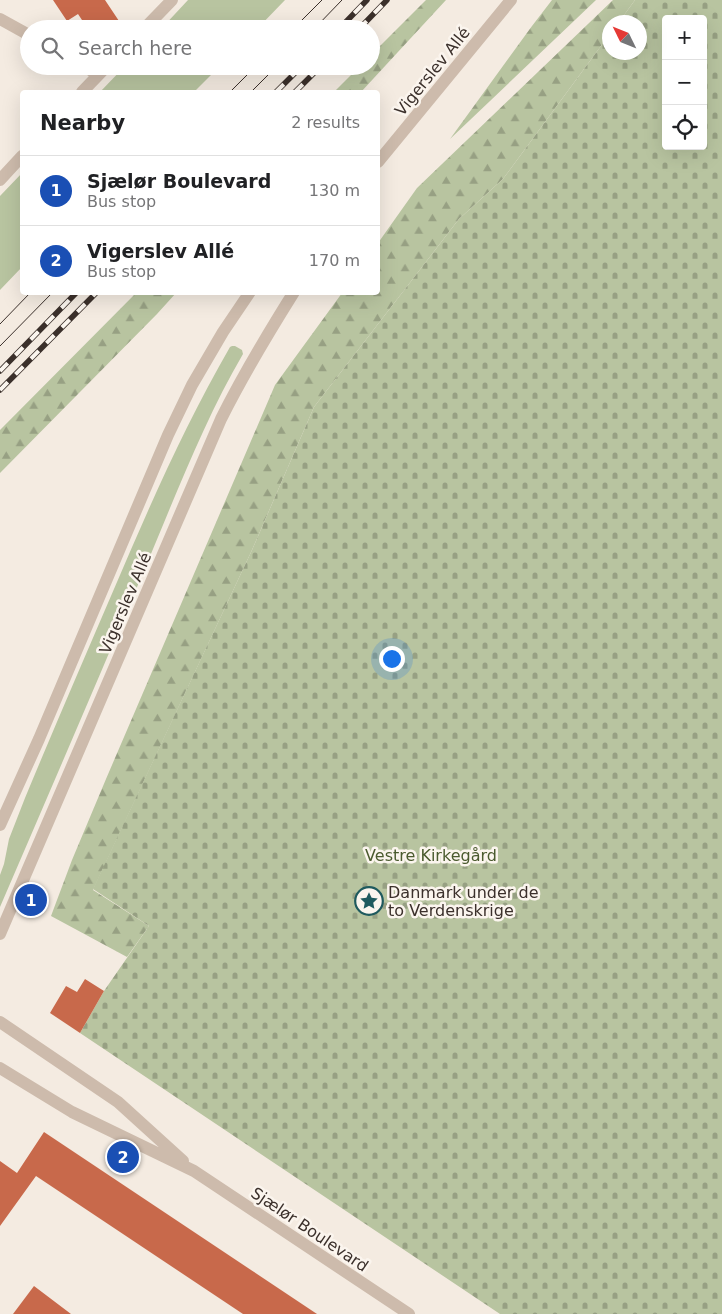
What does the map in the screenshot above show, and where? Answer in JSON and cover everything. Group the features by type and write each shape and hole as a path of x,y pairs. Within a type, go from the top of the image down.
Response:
{"street":[{"path":"153,20 172,0"},
{"name":"Vigerslev Allé","path":"380,160 511,0"},
{"path":"0,18 20,30"},
{"path":"84,90 99,75"},
{"path":"0,180 20,158"},
{"name":"Vigerslev Allé","path":"0,825 39,739 168,435 192,385 223,332 248,295"},
{"name":"Vigerslev Allé","path":"0,934 221,419 261,344 292,295"},
{"name":"Sjælør Boulevard","path":"0,1022 118,1102 194,1171"},
{"name":"Sjælør Boulevard","path":"0,1068 72,1112 194,1171 409,1314"}],"green space":[{"path":"188,0 285,0 266,20 169,20"},
{"path":"426,0 446,0 380,71 380,46"},
{"path":"552,0 596,0 450,139 532,26"},
{"path":"613,0 635,0 624,15 602,15 602,45 503,179 459,219 314,407 252,550 93,890 149,926 127,957 51,916 106,779 275,385 341,295 380,295 380,240 417,188"},
{"name":"Vestre Kirkegård","path":"635,0 722,0 722,1314 500,1314 80,1033 104,991 149,926 93,889 252,550 314,407 459,219 503,179 602,45 602,60 647,60 647,15 624,15"},
{"path":"116,75 211,75 196,90 102,90"},
{"path":"351,75 377,75 363,90 336,90"},
{"path":"20,175 20,269 0,290 0,196"},
{"path":"134,295 174,295 0,473 0,430"},
{"path":"232,346 242,350 243,354 214,408 188,465 0,907 0,875 9,839 25,798 154,497 198,406"}],"building":[{"path":"53,0 105,0 118,20 82,20 78,14 66,20"},
{"path":"85,979 104,991 80,1033 50,1013 66,986 77,992"},
{"path":"44,1132 317,1314 243,1314 36,1176 0,1226 0,1161 17,1173"},
{"path":"34,1286 71,1314 13,1314"}],"tram line":[{"path":"302,20 322,0"},
{"path":"323,20 342,0"},
{"path":"232,90 247,75"},
{"path":"253,90 268,75"},
{"path":"0,324 28,295"},
{"path":"0,346 50,295"}],"railway":[{"path":"348,20 367,0"},
{"path":"368,20 387,0"},
{"path":"278,90 293,75"},
{"path":"297,90 312,75"},
{"path":"0,371 74,295"},
{"path":"0,390 94,295"}],"place":[{"name":"Sjælør Boulevard","path":"31,900"},
{"name":"Danmark under de to Verdenskrige","path":"369,901"},
{"name":"Vigerslev Allé","path":"123,1157"}]}
